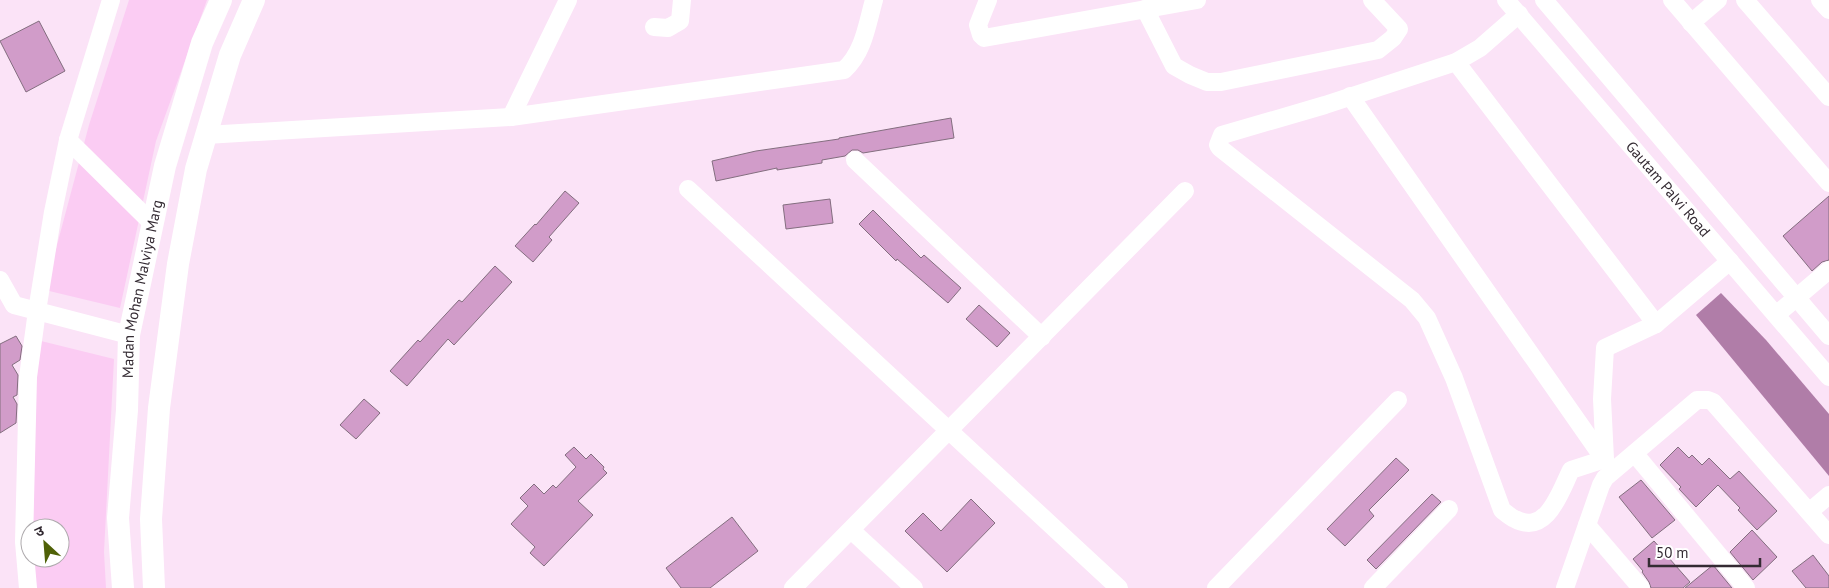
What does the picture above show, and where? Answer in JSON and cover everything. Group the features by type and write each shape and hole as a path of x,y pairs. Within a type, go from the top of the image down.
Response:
{"main road":[{"name":"Madan Mohan Malviya Marg","path":"123,588 118,518 126,410 129,335 166,166 202,43 221,0"},
{"name":"Madan Mohan Malviya Marg","path":"154,588 151,519 159,408 178,264 196,169 230,55 254,0"},
{"path":"121,480 154,480"}],"street":[{"path":"28,588 24,542 28,377 37,311 52,212 68,140 111,0"},
{"path":"510,117 568,0"},
{"path":"654,27 668,28 680,21 682,0"},
{"path":"206,135 510,117 844,70 856,58 861,47 874,0"},
{"path":"988,0 978,25 980,35 984,38 1197,0"},
{"path":"1145,9 1174,66 1207,82 1221,82 1378,50 1393,38 1399,28 1372,0"},
{"name":"Gautam Palvi Road","path":"1506,0 1829,377"},
{"name":"Gautam Palvi Road","path":"1544,0 1829,336"},
{"path":"1672,0 1829,183"},
{"path":"1691,23 1718,0"},
{"path":"1745,0 1829,96"},
{"path":"1820,0 1829,10"},
{"path":"1518,14 1480,48 1456,62 1222,135 1218,145 1412,300 1427,318 1454,378 1502,510 1515,520 1529,524 1540,520 1548,514 1571,470 1605,459"},
{"path":"1456,62 1656,324"},
{"path":"1350,96 1605,459"},
{"path":"68,140 152,224"},
{"path":"855,160 1042,337"},
{"path":"688,189 1119,588"},
{"path":"793,588 1185,191"},
{"path":"1605,459 1602,399 1605,348 1656,324 1730,262"},
{"path":"1776,315 1829,270"},
{"path":"0,280 7,309 37,311 129,335"},
{"path":"1216,588 1398,400"},
{"path":"1565,588 1600,485 1605,478 1696,400 1713,402 1829,535"},
{"path":"1635,454 1746,588"},
{"path":"1809,512 1828,497"},
{"path":"1373,588 1449,508"},
{"path":"1587,525 1641,588"},
{"path":"851,530 914,588"}],"shaded area":[{"path":"129,0 207,0 156,141 120,308 45,290 89,125"},
{"path":"1721,293 1766,340 1829,414 1829,476 1696,315"},
{"path":"37,340 114,359 104,552 106,588 35,588 34,568 70,568 70,518 33,518"}],"building":[{"path":"39,21 65,71 26,92 0,41"},
{"path":"951,118 954,138 863,153 858,150 852,150 845,156 822,160 822,163 777,170 777,168 716,181 712,161 756,151 839,139"},
{"path":"565,191 579,203 549,237 552,240 533,262 515,246"},
{"path":"1829,196 1829,260 1822,262 1812,271 1783,236"},
{"path":"830,199 833,223 786,229 783,205"},
{"path":"873,210 921,258 924,255 961,288 948,303 897,259 896,261 859,224"},
{"path":"495,266 512,282 454,345 448,339 407,386 390,371 418,340 420,342 459,300 462,302"},
{"path":"979,305 1010,333 997,347 966,319"},
{"path":"16,336 22,346 20,360 12,365 18,375 17,395 13,397 17,404 16,423 0,433 0,344"},
{"path":"364,399 380,413 356,439 340,425"},
{"path":"574,447 586,459 591,454 604,467 603,469 607,473 578,501 593,515 544,566 530,553 535,547 511,524 528,506 520,498 534,484 544,494 553,485 556,488 576,467 565,455"},
{"path":"1678,447 1689,458 1692,455 1702,465 1709,458 1730,479 1739,471 1777,511 1757,530 1738,510 1740,508 1718,485 1696,507 1679,489 1681,487 1660,465"},
{"path":"1396,458 1409,470 1369,510 1374,516 1345,546 1327,529"},
{"path":"1641,480 1675,520 1652,538 1619,497"},
{"path":"1432,494 1441,502 1376,569 1367,560"},
{"path":"971,499 995,523 947,572 905,531 923,513 941,531"},
{"path":"732,517 758,551 710,588 681,588 666,568"},
{"path":"1752,530 1777,557 1753,580 1730,552"},
{"path":"1654,541 1690,582 1683,588 1651,588 1643,571 1633,559"},
{"path":"1813,555 1829,576 1829,588 1806,588 1792,571"},
{"path":"1713,565 1732,588 1685,588"}]}
